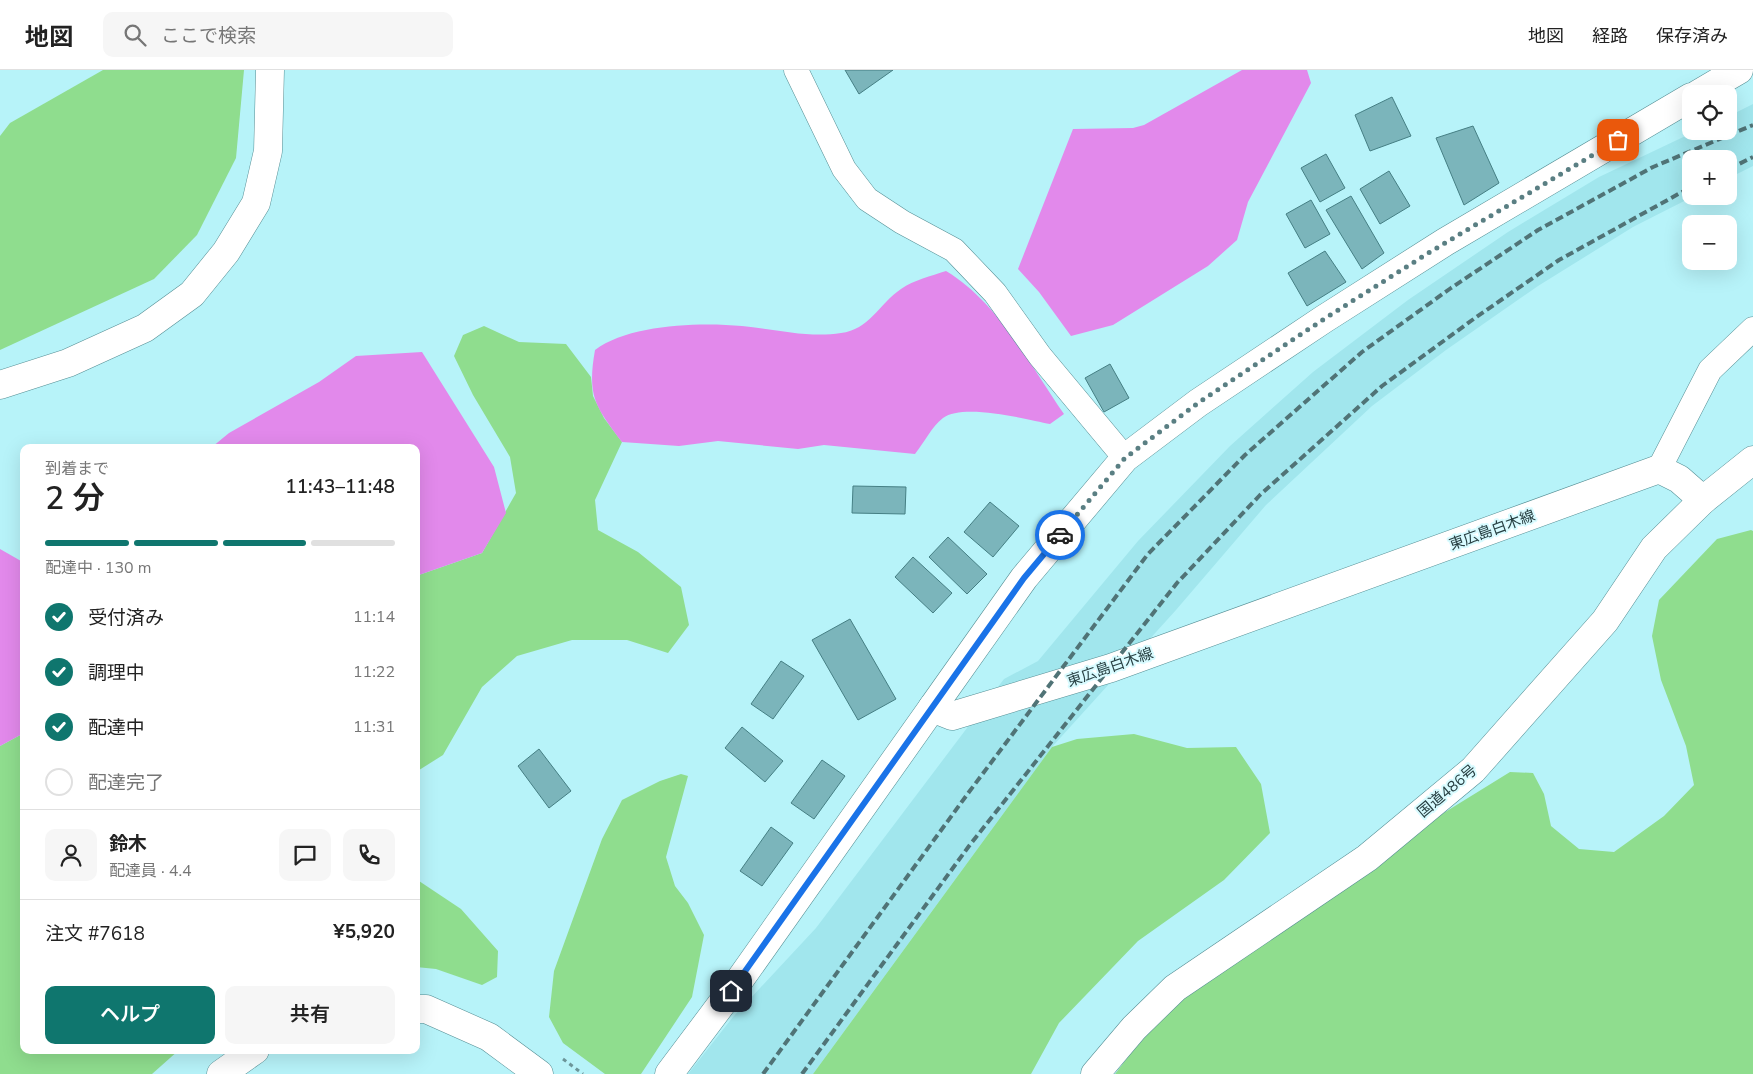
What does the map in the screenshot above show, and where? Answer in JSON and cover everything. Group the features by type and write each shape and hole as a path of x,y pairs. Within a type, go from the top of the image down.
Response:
{"main road":[{"path":"0,385 68,363 145,328 192,294 226,252 256,203 268,150 270,70"},
{"path":"1713,85 1736,71"},
{"path":"669,1074 741,978 1024,578 1125,458 1198,403 1324,319 1446,242 1682,102"},
{"name":"国道486号","path":"1095,1074 1134,1028 1175,988 1367,858 1473,770 1605,621 1654,548 1703,500 1753,460"},
{"path":"1659,469 1679,479 1703,500"},
{"name":"東広島白木線","path":"932,708 952,716 1111,668 1659,469"},
{"path":"420,1009 426,1009 489,1037 536,1072"},
{"path":"221,1074 249,1054"}],"street":[{"path":"796,70 844,169 866,199 902,222 954,250 995,294 1040,356 1125,458"},
{"path":"1659,469 1710,370 1753,329"}],"path":[{"path":"560,1056 583,1074"}],"shaded area":[{"path":"1242,70 1307,70 1311,83 1248,202 1237,240 1208,266 1113,325 1071,336 1039,292 1018,269 1073,129 1133,128 1144,125"},
{"path":"1753,104 1753,166 1737,174 1737,150 1682,150 1682,202 1633,227 1538,286 1446,350 1372,406 1266,505 1176,610 1052,747 813,1074 688,1074 733,1017 816,928 1004,679 1038,661 1138,541 1230,446 1313,372 1408,300 1508,232 1599,177 1682,138 1682,140 1737,140 1737,112"},
{"path":"946,271 965,284 997,317 1012,336 1064,414 1050,424 979,412 952,414 939,421 915,454 824,445 798,449 718,441 679,446 622,442 605,419 595,400 592,379 595,350 609,341 646,330 707,324 742,326 804,334 829,334 851,331 866,322 901,289 923,278"},
{"path":"422,352 494,467 506,513 482,553 420,575 420,444 216,444 229,433 319,382 356,356"},
{"path":"0,549 20,560 20,735 0,746"}],"green space":[{"path":"103,70 244,70 236,158 197,235 154,279 0,350 0,136 10,123"},
{"path":"484,326 519,342 566,344 591,377 593,396 604,418 622,442 595,500 598,530 638,552 681,587 689,625 668,653 627,640 572,640 517,656 482,687 443,755 420,769 420,575 482,553 516,493 510,457 473,395 454,356 463,335"},
{"path":"1753,531 1753,1074 1115,1074 1131,1053 1181,997 1408,835 1510,772 1533,773 1544,794 1551,826 1579,849 1614,852 1664,816 1694,785 1686,746 1661,680 1652,636 1659,600 1717,539"},
{"path":"1134,734 1187,748 1236,747 1261,784 1270,833 1224,880 1138,941 1059,1023 1031,1074 813,1074 1052,747 1077,739"},
{"path":"20,735 20,1054 174,1054 152,1074 0,1074 0,746"},
{"path":"681,774 688,776 666,857 675,886 688,903 704,935 692,997 641,1074 605,1074 563,1043 549,1017 554,971 602,839 622,800 660,781"},
{"path":"420,882 461,909 498,951 497,977 482,985 436,969 420,967"}],"building":[{"path":"845,70 893,70 859,94"},
{"path":"1392,97 1411,136 1370,151 1355,115"},
{"path":"1473,126 1499,183 1464,205 1436,138"},
{"path":"1326,154 1345,188 1320,202 1301,168"},
{"path":"1389,171 1410,206 1380,224 1360,189"},
{"path":"1351,196 1384,253 1362,269 1326,210"},
{"path":"1311,200 1330,234 1305,248 1286,214"},
{"path":"1325,251 1346,282 1307,306 1288,273"},
{"path":"1110,364 1129,398 1104,412 1085,378"},
{"path":"853,486 906,487 905,514 852,513"},
{"path":"990,502 1019,526 993,557 964,532"},
{"path":"948,537 987,574 967,594 929,557"},
{"path":"913,557 952,593 933,613 895,577"},
{"path":"850,619 896,699 858,720 812,640"},
{"path":"781,661 804,676 773,719 751,704"},
{"path":"742,727 783,761 765,782 725,748"},
{"path":"539,749 571,791 549,808 518,766"},
{"path":"822,760 845,776 814,819 791,803"},
{"path":"771,827 793,843 762,886 740,871"}],"railway":[{"path":"763,1074 969,792 1148,554 1245,455 1362,352 1451,288 1538,230 1653,167 1753,125"},
{"path":"1737,165 1753,157"},
{"path":"802,1074 969,846 1177,583 1260,495 1382,386 1475,318 1559,260 1682,192"}],"way so far":[{"path":"1060,535 1125,458 1198,403 1324,319 1430,252 1618,140"}],"route":[{"path":"731,991 1024,578 1060,535"}]}
